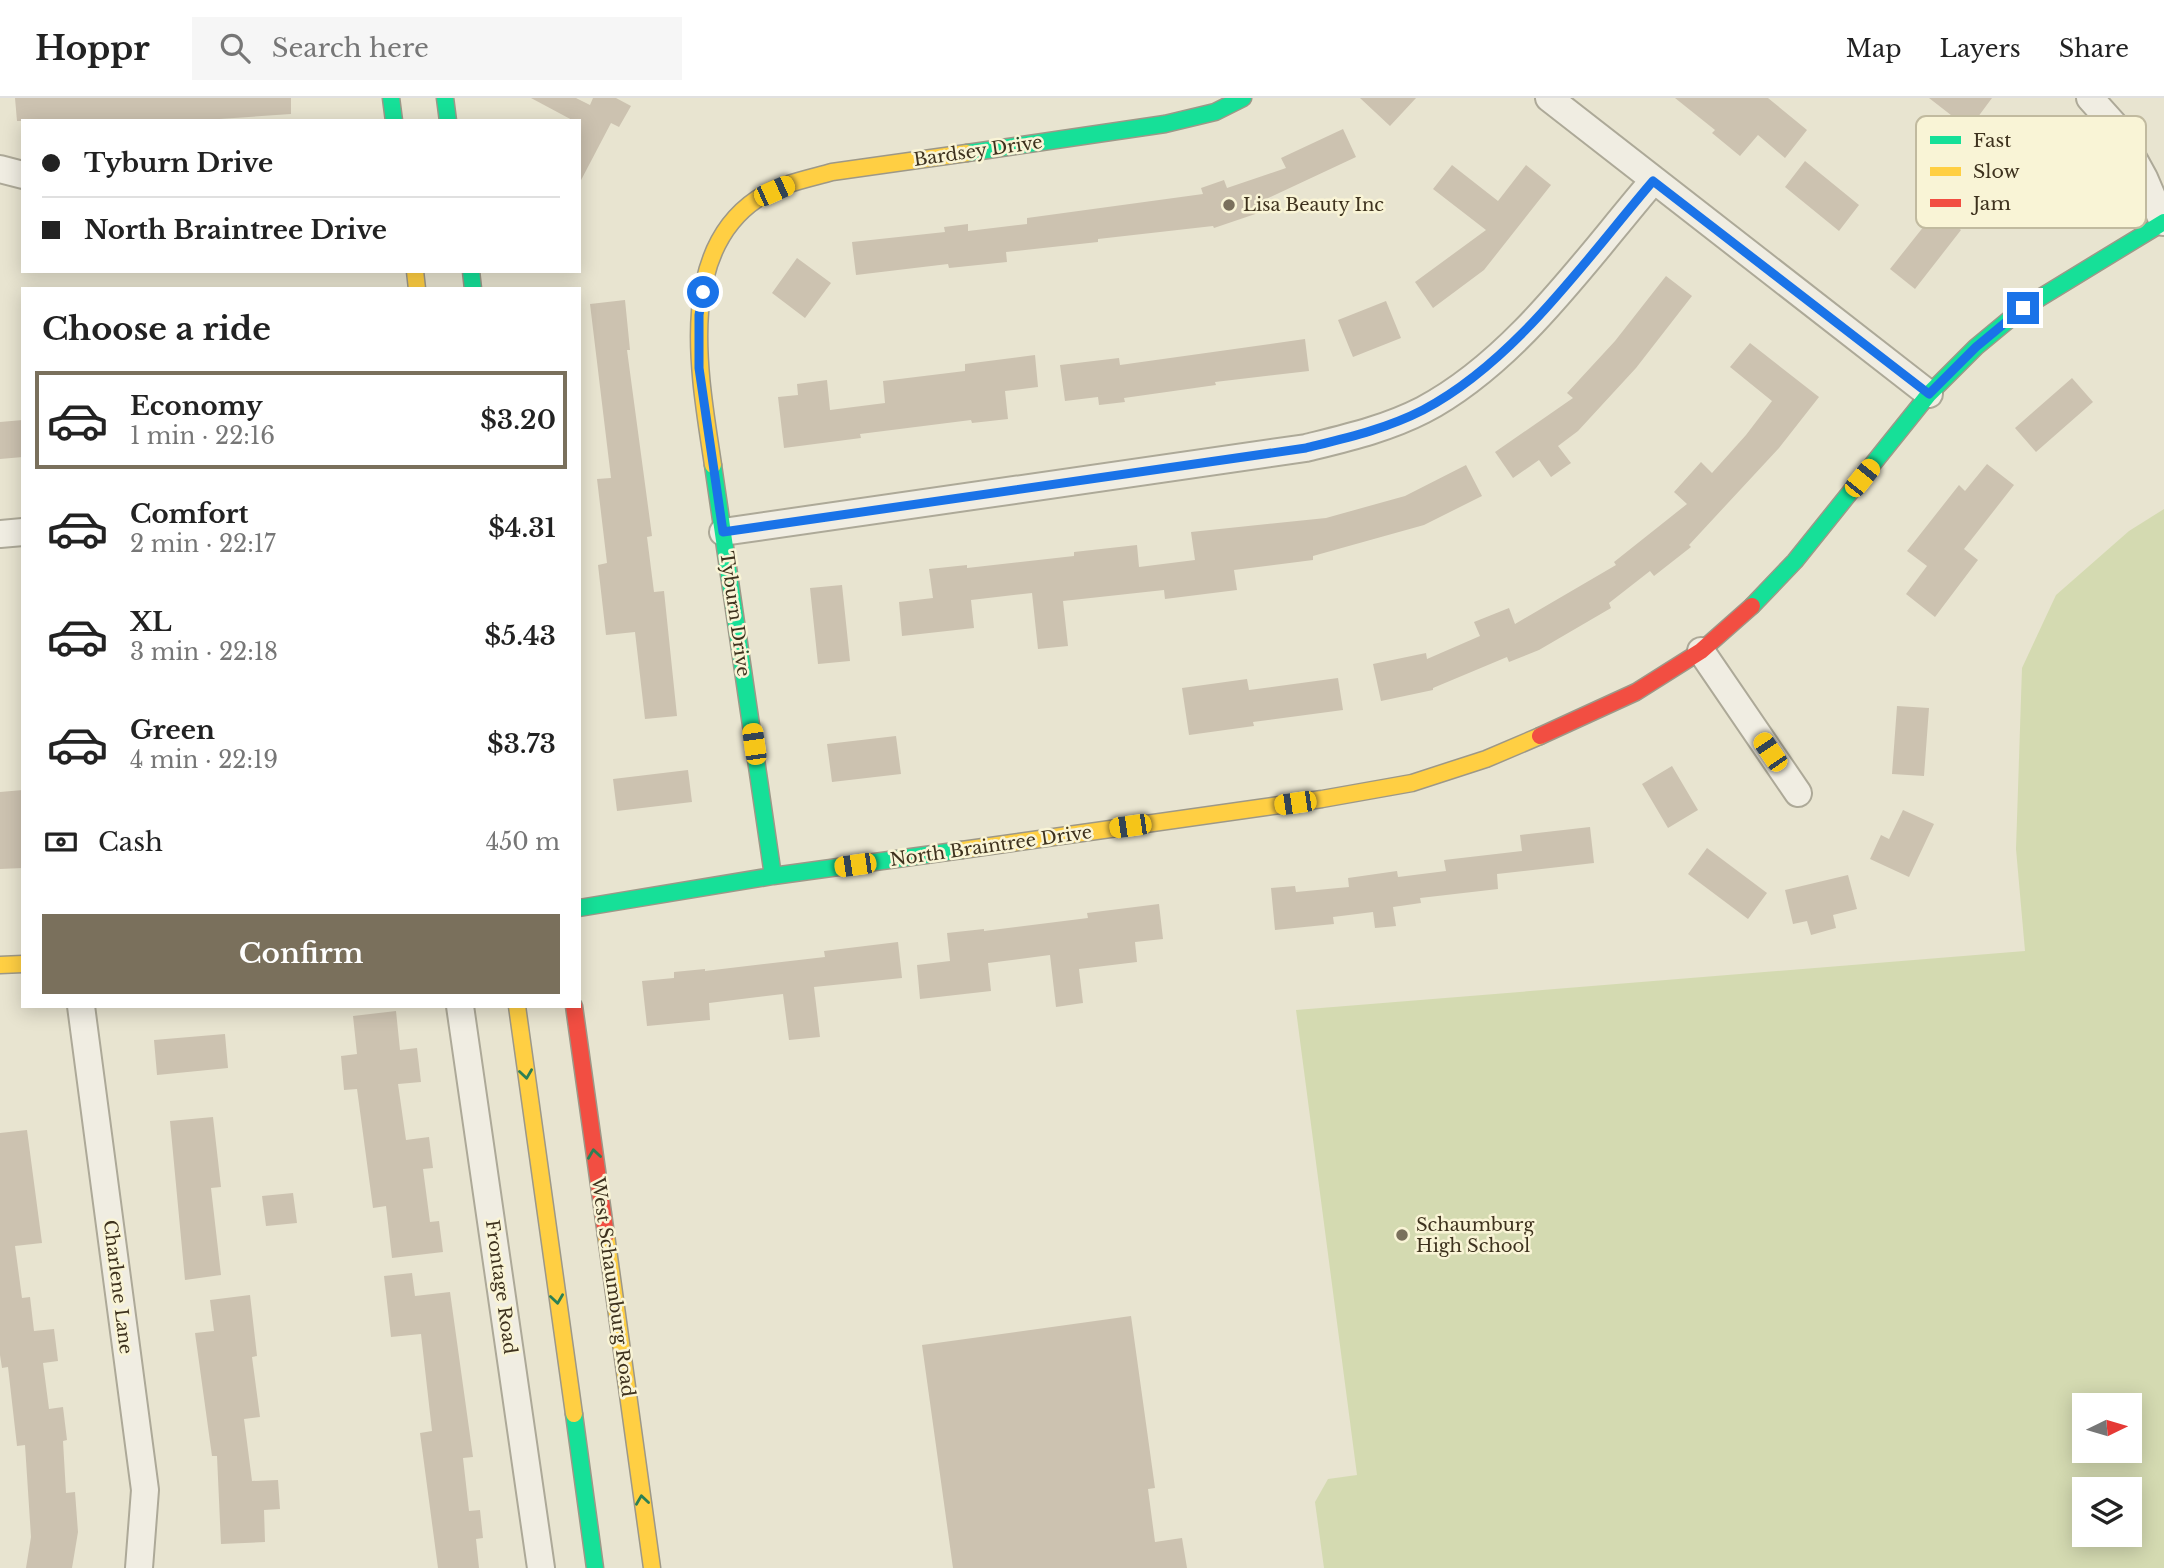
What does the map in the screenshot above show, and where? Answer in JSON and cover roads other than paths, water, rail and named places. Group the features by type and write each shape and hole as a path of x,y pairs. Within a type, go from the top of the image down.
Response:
{"street":[{"path":"391,98 394,119"},
{"path":"445,98 448,119"},
{"name":"Bardsey Drive","path":"724,230 755,200 792,183 832,172 1165,124 1215,112 1243,98"},
{"path":"1549,98 1929,394"},
{"path":"2090,98 2106,116"},
{"path":"0,169 21,174"},
{"path":"723,532 1306,448 1372,432 1423,410 1478,375 1535,320 1653,181"},
{"path":"2146,182 2164,222"},
{"name":"North Braintree Drive","path":"581,908 773,876 1322,799 1412,782 1486,759 1567,725 1636,692 1701,651 1756,602 1795,561 1929,394 1976,347 2023,308 2164,222"},
{"name":"Tyburn Drive","path":"724,230 708,270 699,315 699,368 773,876"},
{"path":"0,534 21,532"},
{"path":"1701,651 1798,793"},
{"path":"0,965 21,964"},
{"name":"Charlene Lane","path":"81,1008 145,1490 139,1568"},
{"name":"Frontage Road","path":"460,1008 541,1568"},
{"path":"517,1008 595,1568"},
{"name":"West Schaumburg Road","path":"573,1008 652,1568"}],"place":[{"name":"Lisa Beauty Inc","path":"1229,205"},
{"name":"Schaumburg High School","path":"1402,1235"}]}
